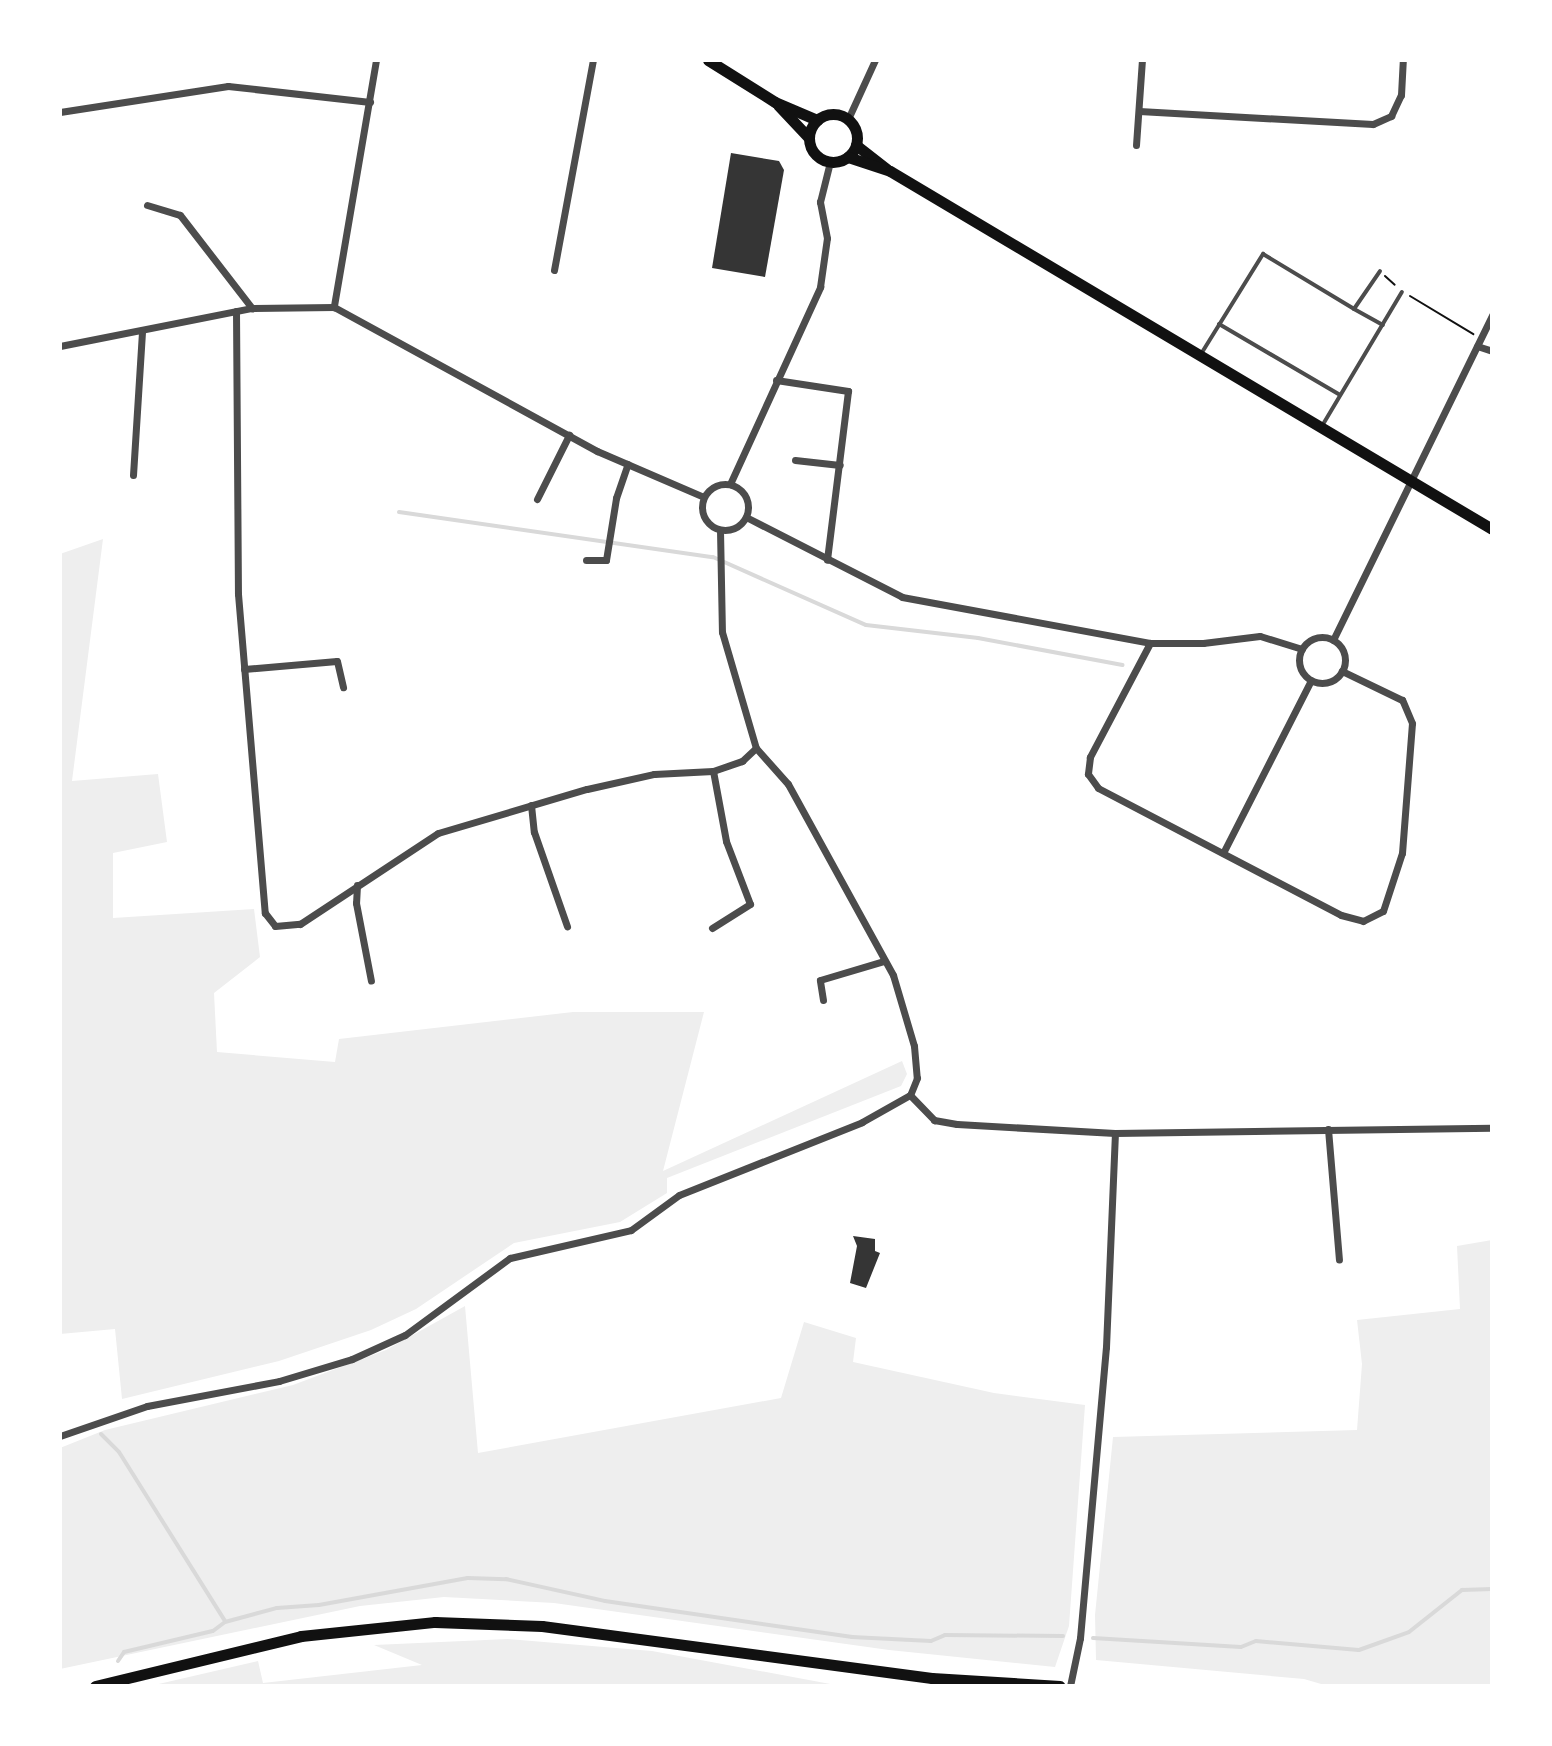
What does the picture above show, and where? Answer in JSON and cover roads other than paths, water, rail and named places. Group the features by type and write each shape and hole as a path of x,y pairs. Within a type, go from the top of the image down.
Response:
{"main road":[{"path":"708,60 775,102 817,120"},
{"path":"775,102 809,138 815,154 830,162 848,157 890,171"},
{"path":"809,138 817,120 829,114 848,119 856,130 856,145 848,157"},
{"path":"856,145 890,171 1492,529"},
{"path":"95,1686 301,1636 448,1622 542,1626 932,1678 1060,1686"}],"street":[{"path":"334,307 376,60"},
{"path":"554,270 593,60"},
{"path":"848,119 875,60"},
{"path":"1136,145 1142,60"},
{"path":"1139,111 1373,124 1391,116 1401,95 1403,60"},
{"path":"60,112 228,86 370,102"},
{"path":"730,484 820,287 827,238 820,202 830,162"},
{"path":"147,205 180,215 252,308"},
{"path":"60,346 252,308 334,307 569,435 704,497"},
{"path":"236,311 238,594 265,913 275,926 300,924 438,833 531,805 654,774 713,771 742,761 756,748"},
{"path":"1333,640 1492,315"},
{"path":"133,475 142,331"},
{"path":"1479,342 1492,351"},
{"path":"776,380 848,391 827,560"},
{"path":"537,499 569,435"},
{"path":"795,460 840,465"},
{"path":"586,560 606,560 628,464"},
{"path":"730,484 746,497 746,517 736,528 720,530 704,517 704,497 715,486 730,484"},
{"path":"746,517 902,597 1150,643 1203,643 1260,636 1302,649"},
{"path":"60,1436 147,1406 279,1381 352,1359 405,1335 510,1258 631,1230 679,1195 862,1122 910,1095 917,1078 905,1006 884,961 788,784 756,748 722,632 720,530"},
{"path":"1316,638 1333,640 1345,657 1342,671 1332,680 1311,680 1300,666 1302,649 1316,638"},
{"path":"1150,643 1090,757 1088,774 1098,788 1341,915 1363,921 1383,911 1402,853 1412,723 1402,700 1342,671"},
{"path":"244,669 337,661 343,687"},
{"path":"1223,853 1311,680"},
{"path":"712,928 750,904 726,841 713,771"},
{"path":"531,805 534,832 567,926"},
{"path":"357,885 356,903 371,981"},
{"path":"823,1000 820,980 884,961"},
{"path":"910,1095 934,1120 1115,1133 1492,1128"},
{"path":"1328,1129 1339,1260"},
{"path":"1070,1686 1080,1638 1106,1347 1115,1133"}],"lane":[{"path":"1200,356 1263,254 1383,325"},
{"path":"1354,309 1380,271"},
{"path":"1321,428 1402,292"},
{"path":"1219,324 1340,395"}],"waterway":[{"path":"399,512 713,557 866,625 978,638 1122,665"},
{"path":"101,1434 119,1452 225,1621"},
{"path":"118,1661 124,1652 213,1631 225,1622 277,1608 319,1605 468,1578 506,1579 605,1601 852,1637 931,1641 945,1635 1063,1636"},
{"path":"1093,1638 1241,1647 1256,1641 1359,1650 1409,1632 1462,1590 1492,1589"}]}
